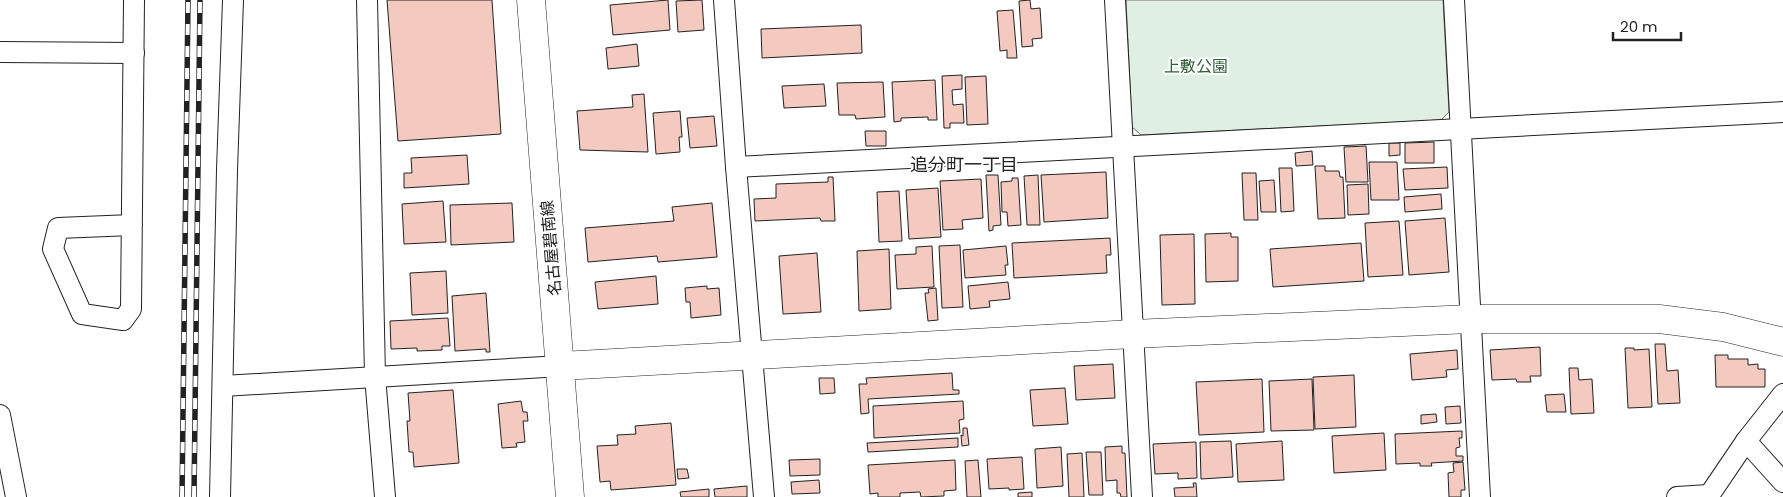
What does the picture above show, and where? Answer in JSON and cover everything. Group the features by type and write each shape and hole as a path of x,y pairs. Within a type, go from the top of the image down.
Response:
{"street":[{"path":"132,225 58,228 52,249 82,314 123,320 131,309 132,225 134,52 134,0"},
{"path":"220,497 226,180 232,0"},
{"path":"367,0 375,376 385,497"},
{"name":"名古屋碧南線","path":"531,0 570,497"},
{"path":"724,0 751,355 764,497"},
{"path":"1115,0 1142,497"},
{"path":"1454,0 1480,497"},
{"path":"0,52 134,52"},
{"path":"736,167 1783,112"},
{"path":"223,386 1133,334 1470,320 1659,319 1723,327 1783,342"},
{"path":"1677,497 1709,496 1746,441 1783,394"},
{"path":"0,415 16,497"},
{"path":"1746,441 1783,482"}],"green space":[{"name":"上敷公園","path":"1126,0 1443,0 1449,112 1441,120 1141,135 1132,127"}],"building":[{"path":"387,0 492,0 501,134 398,141"},
{"path":"668,0 670,30 613,35 610,5"},
{"path":"702,0 704,30 678,32 676,1"},
{"path":"1030,0 1031,9 1040,8 1042,38 1032,39 1033,46 1022,47 1019,1"},
{"path":"1013,10 1017,58 1007,58 1007,50 1000,51 997,11"},
{"path":"861,25 862,53 762,58 761,29"},
{"path":"637,44 639,66 608,69 606,48"},
{"path":"962,75 962,89 952,90 953,105 963,104 964,123 950,123 950,128 944,128 942,76"},
{"path":"986,76 988,124 967,125 965,77"},
{"path":"935,80 937,120 928,120 928,117 901,118 901,121 894,122 892,82"},
{"path":"883,82 885,117 856,119 855,115 839,115 837,83"},
{"path":"824,84 826,106 784,108 782,86"},
{"path":"644,94 648,152 580,150 577,111 633,107 632,95"},
{"path":"680,111 682,137 679,137 680,152 656,154 653,113"},
{"path":"714,116 717,146 690,148 687,118"},
{"path":"865,131 886,131 886,146 866,146"},
{"path":"1434,142 1434,163 1405,163 1405,143"},
{"path":"1389,143 1400,143 1400,155 1389,156"},
{"path":"1366,146 1368,182 1346,182 1344,147"},
{"path":"1312,151 1313,165 1296,166 1295,153"},
{"path":"467,155 469,184 404,188 404,173 412,173 411,158"},
{"path":"1369,162 1397,162 1399,200 1371,200"},
{"path":"1315,166 1325,166 1325,171 1339,171 1340,177 1343,177 1345,218 1318,219"},
{"path":"1447,167 1448,188 1405,190 1403,169"},
{"path":"1279,168 1292,168 1294,211 1281,212"},
{"path":"1106,172 1108,218 1044,222 1041,175"},
{"path":"1242,173 1256,173 1258,220 1244,220"},
{"path":"986,175 998,175 1001,225 993,226 993,230 989,231"},
{"path":"1038,175 1040,225 1027,225 1024,176"},
{"path":"828,177 833,177 835,221 821,221 820,218 755,221 754,199 776,198 776,184 828,182"},
{"path":"1012,178 1018,178 1021,225 1008,226 1007,212 1002,212 1001,182 1012,181"},
{"path":"981,179 983,218 962,220 963,229 943,230 940,181"},
{"path":"1274,180 1276,212 1261,212 1259,181"},
{"path":"1368,184 1369,214 1348,215 1347,185"},
{"path":"938,188 941,237 909,239 906,190"},
{"path":"899,191 902,241 879,242 877,192"},
{"path":"1441,194 1442,209 1405,212 1404,197"},
{"path":"443,201 446,242 404,244 402,204"},
{"path":"512,203 514,242 451,245 450,205"},
{"path":"712,203 717,257 658,262 657,256 588,262 585,228 674,221 672,207"},
{"path":"1445,218 1449,272 1409,275 1405,221"},
{"path":"1399,221 1403,275 1368,277 1365,223"},
{"path":"1231,233 1231,237 1238,237 1238,281 1206,282 1205,234"},
{"path":"1194,234 1195,304 1162,305 1160,235"},
{"path":"1110,238 1111,255 1106,255 1107,273 1014,278 1012,243"},
{"path":"1361,243 1364,281 1273,287 1270,249"},
{"path":"960,245 963,307 942,308 939,246"},
{"path":"932,246 934,287 897,289 895,255 916,254 916,247"},
{"path":"1006,246 1008,265 1005,265 1006,275 965,278 963,250"},
{"path":"889,249 891,309 859,311 857,251"},
{"path":"817,253 821,312 783,314 779,256"},
{"path":"446,271 448,313 412,315 410,273"},
{"path":"656,276 658,304 598,309 595,282"},
{"path":"1008,282 1010,299 989,301 990,307 970,309 968,286"},
{"path":"707,286 707,289 719,288 721,315 691,318 690,302 686,302 685,288"},
{"path":"936,288 938,320 928,321 925,293 929,293 928,289"},
{"path":"486,293 490,352 486,352 486,349 455,351 452,296"},
{"path":"448,318 450,346 442,346 442,350 417,351 417,348 391,349 390,321"},
{"path":"1655,344 1665,344 1667,371 1678,370 1680,403 1658,404"},
{"path":"1540,347 1541,376 1530,376 1531,382 1517,382 1516,379 1492,380 1490,350"},
{"path":"1625,348 1634,348 1634,350 1649,349 1652,407 1628,408"},
{"path":"1457,350 1458,369 1446,370 1447,377 1412,380 1410,354"},
{"path":"1715,355 1728,355 1728,359 1748,359 1748,365 1758,364 1758,369 1765,369 1765,387 1716,387"},
{"path":"1113,364 1115,398 1076,400 1074,366"},
{"path":"1569,368 1578,368 1579,380 1592,379 1594,413 1571,414"},
{"path":"952,373 953,390 959,390 959,394 868,399 869,413 861,414 859,384 867,384 866,378"},
{"path":"1354,375 1356,427 1315,429 1313,377"},
{"path":"819,378 834,378 835,393 820,394"},
{"path":"1262,379 1264,432 1199,435 1196,382"},
{"path":"1312,379 1314,430 1271,431 1269,381"},
{"path":"1065,388 1068,424 1033,426 1030,390"},
{"path":"453,390 459,463 414,467 413,452 409,452 407,421 410,421 408,393"},
{"path":"1564,394 1566,412 1547,412 1545,395"},
{"path":"521,401 523,412 527,412 528,421 523,421 525,442 516,443 517,447 502,448 498,404"},
{"path":"963,401 964,419 959,420 960,433 874,438 873,406"},
{"path":"1460,406 1461,423 1446,424 1445,407"},
{"path":"1436,414 1437,422 1421,424 1421,415"},
{"path":"671,423 676,485 611,490 610,481 600,482 597,446 618,445 617,435 636,434 635,426"},
{"path":"963,428 967,428 969,445 962,446 961,435 963,436"},
{"path":"1462,431 1462,438 1459,438 1460,447 1456,448 1456,456 1463,456 1463,461 1431,463 1432,466 1420,466 1420,463 1396,464 1395,434"},
{"path":"1384,433 1386,470 1334,473 1332,436"},
{"path":"958,438 958,447 868,452 867,443"},
{"path":"1231,441 1233,477 1201,479 1200,442"},
{"path":"1282,441 1284,480 1238,482 1236,444"},
{"path":"1196,442 1197,478 1178,479 1178,473 1155,474 1153,444"},
{"path":"1122,446 1122,453 1125,453 1127,497 1121,497 1120,493 1117,493 1117,480 1106,481 1105,447"},
{"path":"1061,447 1063,486 1037,488 1035,449"},
{"path":"1086,452 1101,452 1103,495 1089,495"},
{"path":"1082,453 1084,497 1069,497 1067,454"},
{"path":"1022,457 1024,489 989,489 987,459"},
{"path":"820,459 820,475 790,476 789,460"},
{"path":"955,460 956,490 944,491 944,496 921,497 920,492 900,493 900,497 878,497 878,493 870,494 868,465"},
{"path":"978,460 981,497 967,497 965,461"},
{"path":"1463,462 1465,490 1461,490 1461,497 1449,497 1448,473 1454,472 1453,463"},
{"path":"677,469 687,469 689,478 678,479"},
{"path":"819,480 820,493 792,494 791,482"},
{"path":"1193,483 1196,483 1197,497 1175,497 1174,488 1194,487"},
{"path":"747,486 747,497 715,497 714,489"},
{"path":"709,489 709,497 681,497 680,492"},
{"path":"1032,492 1032,497 1018,497 1018,493"}],"railway":[{"path":"182,497 188,0"},
{"path":"194,497 200,0"}],"district":[{"name":"追分町一丁目","path":"964,164"}]}
